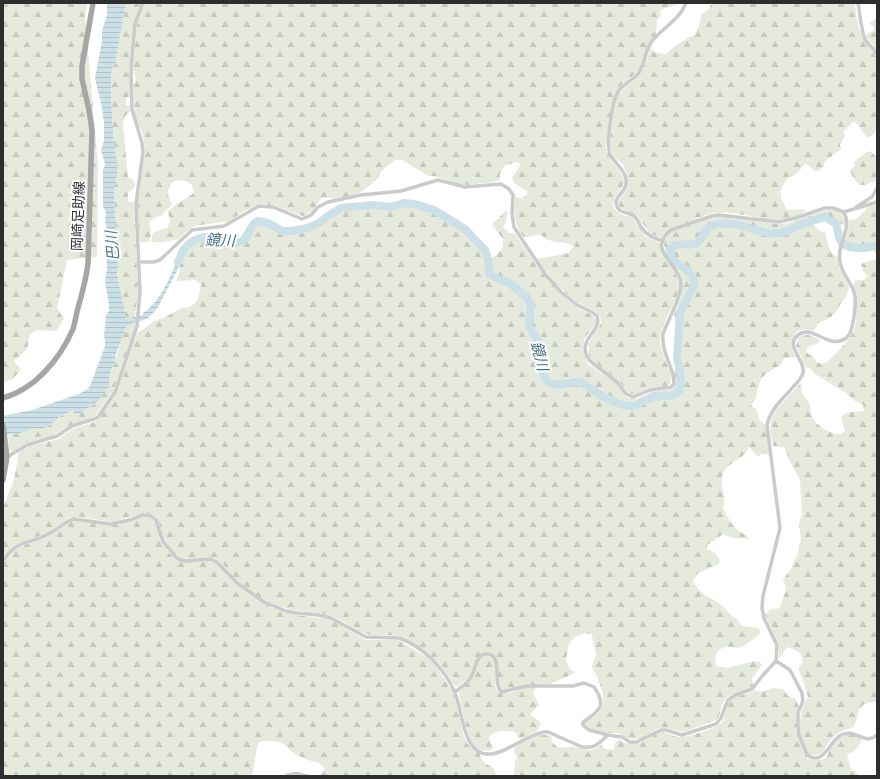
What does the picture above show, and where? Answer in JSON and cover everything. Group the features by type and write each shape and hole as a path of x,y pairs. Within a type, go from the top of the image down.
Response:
{"main road":[{"name":"岡崎足助線","path":"3,398 12,395 31,384 43,373 62,350 74,327 86,279 88,264 92,131 83,86 82,66 93,3"},
{"path":"3,425 7,457 3,480"}],"street":[{"path":"7,457 27,444 57,436 72,426 91,421 98,417 115,392 137,326 140,291 136,204 143,151 132,109 131,70 135,28 143,3"},
{"path":"662,241 646,233 635,216 620,211 618,208 616,201 625,187 626,178 610,154 609,141 615,100 619,90 637,75 643,66 651,43 680,14 686,3"},
{"path":"858,3 864,35 877,54"},
{"path":"139,262 154,262 160,260 192,230 224,226 259,206 273,208 302,219 311,215 318,208 328,202 361,195 401,191 438,180 465,187 501,184 509,189 513,195 512,214 514,226 546,275 561,292 577,305 597,316 598,324 586,341 585,346 590,361 617,382 625,393 633,397 650,390 670,387 674,384 674,377 663,350 662,340 662,334 681,289 681,281 678,273 664,255 662,241 664,236 671,230 712,216 725,215 778,222 786,221 825,208 833,208 844,212 877,202"},
{"path":"844,212 855,208 872,197 877,188"},
{"path":"455,692 470,678 480,657 484,654 488,654 493,657 496,662 497,685 498,689 502,692 527,686 573,686 584,683 594,687 600,697 601,707 597,713 583,722 582,725 589,730 622,737 630,742 637,742 661,730 682,735 717,723 721,718 728,700 735,695 752,689 776,662 777,645 764,618 762,608 763,596 780,528 767,425 774,410 802,375 803,367 793,344 798,335 805,332 810,332 832,342 846,338 851,332 855,296 842,270 839,254 847,225 844,212"},
{"path":"3,561 14,548 49,534 74,518 110,524 147,515 156,520 163,542 178,558 185,561 210,560 217,562 237,583 272,606 297,613 314,614 331,618 366,637 394,637 405,640 427,655 438,664 455,692 468,739 473,748 482,753 496,753 544,732 548,732 587,748 596,745 608,734"},
{"path":"776,662 790,670 803,695 803,703 798,713 798,726 799,735 807,755 818,758 824,755 833,742 845,733 852,733 868,739 872,739 877,735"},
{"path":"286,776 295,773 307,776"}],"green space":[{"path":"3,3 88,3 85,16 98,165 97,257 67,260 57,308 64,319 56,331 36,330 30,334 27,349 14,361 21,369 12,380 3,382"},
{"path":"126,3 142,3 134,22 130,70 130,96 126,98 126,105 131,106 131,111 125,116 123,125 128,177 135,183 134,188 128,193 128,201 133,202 134,205 138,292 135,317 127,319 125,317 116,265 118,255 116,245 114,186 117,175 117,160 114,146 111,98 111,71 115,64"},
{"path":"145,3 679,3 675,6 664,8 660,11 661,15 657,21 656,34 647,46 640,68 620,86 615,93 606,148 610,158 624,178 623,185 613,204 616,211 633,218 645,236 660,243 662,254 678,278 678,291 663,328 660,343 671,375 670,384 666,386 649,388 636,394 632,394 626,391 619,381 592,360 589,355 588,344 601,323 601,318 596,312 577,302 560,288 537,259 568,253 574,246 549,240 541,235 524,237 520,232 515,218 515,197 521,198 527,195 527,191 516,185 513,181 512,178 521,164 516,162 504,166 500,174 500,179 497,181 468,185 459,184 435,176 428,176 402,160 395,160 381,171 379,178 360,193 336,199 325,197 321,199 313,210 304,216 274,205 260,204 246,210 229,221 195,226 188,230 179,239 163,242 152,242 153,233 168,227 170,221 168,212 194,193 192,185 185,181 178,180 173,182 168,190 168,195 172,204 162,215 151,220 149,224 151,233 149,242 140,242 137,204 145,149 143,135 135,115 133,86 136,79 133,70 137,24"},
{"path":"712,3 855,3 859,29 877,59 877,129 868,138 854,121 844,131 845,136 840,144 841,149 824,162 824,166 819,171 815,171 805,163 796,174 788,178 781,190 781,197 784,204 787,209 806,211 794,217 783,220 772,220 739,214 716,213 673,228 661,238 649,233 638,216 620,208 618,202 627,187 628,180 623,164 614,156 611,148 615,106 620,93 640,74 646,63 650,48 656,53 666,54 689,37 694,36 700,23 701,15 708,10"},
{"path":"877,18 877,50 866,36 868,33 874,31 873,26 869,23"},
{"path":"871,151 877,158 877,176 874,183 871,182 860,185 853,178 850,170 855,165 855,161"},
{"path":"409,204 434,211 465,230 479,244 487,260 497,255 503,245 502,238 492,224 505,211 508,212 506,222 503,227 509,233 515,233 535,263 557,290 575,306 594,316 596,321 595,324 585,338 583,346 588,364 616,383 622,393 629,398 636,399 651,392 672,389 676,384 674,372 679,358 681,330 674,315 681,297 683,284 680,273 668,255 664,243 673,231 716,217 777,224 788,223 827,210 839,211 843,213 846,223 845,226 825,214 799,224 797,227 813,223 819,231 825,232 828,246 831,252 837,257 839,268 849,287 848,292 836,312 832,316 817,324 813,331 801,330 797,332 792,341 793,352 796,357 784,358 780,366 769,371 761,379 756,399 751,404 752,407 756,408 759,419 766,426 769,455 763,453 758,457 749,447 744,455 725,469 722,477 724,499 723,508 732,524 749,539 732,538 723,534 707,545 707,549 714,552 720,560 719,564 698,573 693,580 701,592 722,605 742,626 758,628 761,632 747,644 738,648 725,647 717,653 715,659 716,666 727,668 755,661 760,662 762,665 752,678 753,686 733,694 724,701 717,720 683,732 667,728 659,728 640,739 630,739 617,733 589,729 584,723 599,712 603,701 602,689 592,666 596,655 591,634 576,636 569,644 566,660 570,670 575,672 550,684 503,691 498,687 497,661 488,653 477,660 469,677 458,687 455,686 446,672 433,657 403,638 394,635 370,635 359,631 329,615 280,607 268,602 248,590 216,559 206,557 185,559 181,557 167,546 159,522 150,514 145,513 112,522 79,517 69,518 49,532 13,546 3,557 3,508 14,480 19,452 30,446 59,439 72,429 94,422 100,417 116,393 137,333 154,321 194,304 198,299 201,285 195,280 176,281 180,271 181,260 188,247 196,241 206,238 218,239 230,245 247,241 253,228 259,223 269,225 281,233 293,233 310,229 322,224 342,209 374,206 386,208"},
{"path":"877,204 877,256 867,247 849,244 845,241 849,224 848,220 857,219 868,207"},
{"path":"877,259 877,702 870,702 862,706 854,727 833,737 821,753 810,755 803,742 800,727 802,711 808,697 798,669 803,662 801,654 787,647 779,659 779,644 765,615 771,609 780,608 786,589 783,580 791,569 797,556 801,539 799,524 802,514 800,480 789,460 785,448 773,446 770,430 771,419 775,411 801,383 803,394 810,405 813,418 819,426 832,433 841,434 845,431 841,417 849,412 864,411 863,404 855,401 846,393 806,367 796,346 799,337 810,335 820,340 818,343 807,348 806,352 813,356 816,362 825,363 837,353 851,336 855,328 856,306 853,284 856,280 864,280 868,276 863,271 861,265"},
{"path":"135,322 134,331 113,391 96,415 88,420 73,424 51,436 26,443 12,452 9,450 8,436 14,433 23,431 26,432 35,428 49,426 59,417 73,410 74,413 89,408 108,387 110,372 115,363 122,336 126,327"},
{"path":"141,517 151,518 156,523 161,543 175,559 186,562 209,561 216,563 236,585 270,607 296,615 330,619 366,640 398,640 428,658 436,666 452,691 456,700 467,743 471,748 480,754 483,761 494,769 497,776 319,776 325,769 320,764 298,755 281,743 267,741 261,742 258,745 252,776 3,776 3,564 17,549 50,535 75,520 103,524"},
{"path":"485,655 491,658 496,667 495,684 499,692 505,694 526,688 536,687 533,693 539,705 530,714 541,723 537,731 520,739 513,731 499,731 490,735 489,739 493,748 489,751 480,749 473,744 464,720 459,693 471,679 481,657"},
{"path":"772,688 783,689 788,696 796,699 799,708 798,736 804,754 808,759 822,760 825,758 836,741 842,736 854,734 862,739 856,749 847,754 851,770 855,771 859,776 515,776 515,761 517,759 514,750 515,747 537,736 551,736 552,742 557,747 571,747 590,750 601,745 610,750 614,749 615,743 619,739 625,743 639,744 660,732 666,732 678,737 690,736 715,727 722,722 730,701 735,697 756,690 757,692"}],"water":[{"name":"巴川","path":"107,3 126,3 115,64 111,71 111,98 114,146 117,160 117,175 114,186 116,245 118,255 117,273 126,319 143,315 143,313 155,302 161,294 180,253 182,252 182,254 177,271 157,309 147,319 133,323 126,327 116,354 115,362 110,372 109,386 93,406 83,410 81,413 74,413 73,410 59,417 49,426 35,428 26,432 23,431 20,433 10,434 3,438 3,416 32,410 79,394 89,388 105,346 104,336 106,315 109,311 109,304 105,282 107,269 106,247 108,233 105,222 106,213 103,206 103,170 105,164 101,151 104,140 104,123 95,78 102,41 102,31 107,15"}],"waterway":[{"name":"鏡川","path":"178,262 182,252 193,241 202,237 212,237 231,243 237,243 245,238 254,223 258,221 268,223 282,231 293,231 307,228 319,223 341,208 373,205 391,207 404,203 415,204 434,210 465,229 485,250 488,258 490,274 509,283 526,296 531,306 529,327 538,340 540,348 540,368 547,381 557,385 576,382 582,383 600,395 620,404 634,406 653,397 674,395 680,390 681,376 677,358 680,313 695,283 693,277 686,269 672,258 670,250 675,245 695,244 699,241 707,229 714,225 723,223 739,225 763,232 780,233 825,217 836,224 840,240 843,244 857,248 877,245"}]}
